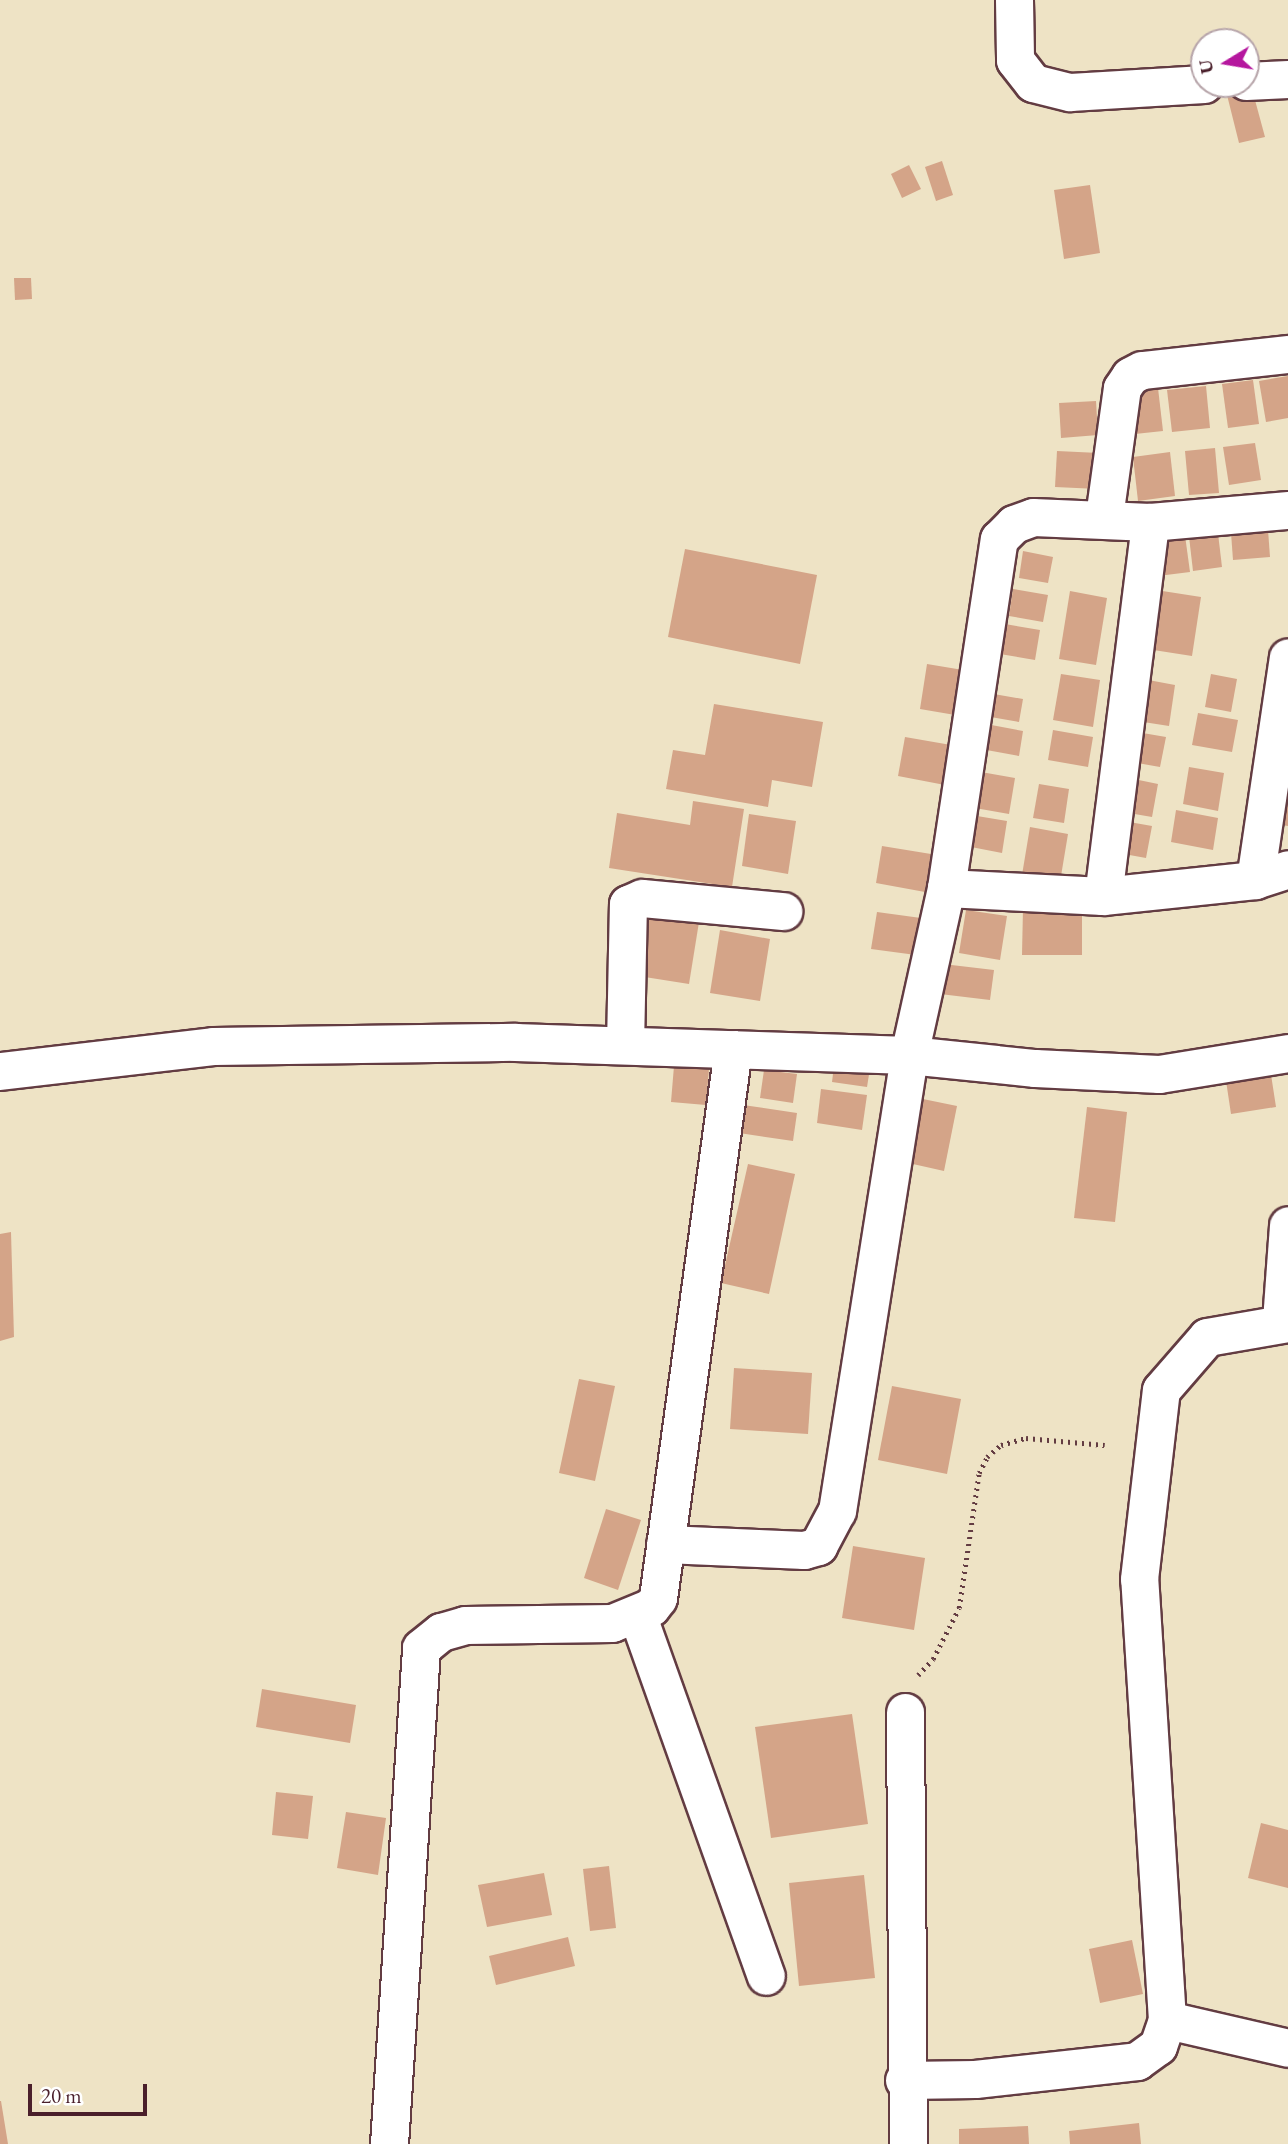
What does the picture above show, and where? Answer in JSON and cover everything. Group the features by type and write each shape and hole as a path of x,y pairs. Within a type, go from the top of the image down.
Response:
{"street":[{"path":"1014,0 1015,60 1033,83 1070,92 1190,85"},
{"path":"1260,80 1288,79"},
{"path":"1104,517 1122,388 1130,376 1142,370 1288,354"},
{"path":"666,1544 804,1550 818,1546 827,1534 837,1511 909,1055 946,888 999,539 1014,524 1033,517 1104,517 1150,522 1288,510"},
{"path":"1102,896 1150,522"},
{"path":"946,888 1102,896 1272,875 1288,657"},
{"path":"625,1045 628,904 642,898 783,911"},
{"path":"0,1071 214,1046 515,1042 625,1045 909,1055 1159,1074 1288,1053"},
{"path":"389,2144 421,1648 441,1632 466,1625 612,1623 637,1614 658,1598 733,1049"},
{"path":"904,2080 1000,2077 1137,2061 1158,2046 1167,2020 1139,1579 1161,1390 1207,1338 1284,1322 1288,1225"},
{"path":"637,1614 766,1976"},
{"path":"905,1712 904,2080 908,2144"},
{"path":"1167,2020 1288,2048"}],"path":[{"path":"905,1712 913,1680 933,1658 959,1608 979,1473 987,1457 1001,1445 1026,1438 1105,1445"}],"building":[{"path":"1228,98 1254,98 1265,137 1239,143"},
{"path":"942,161 953,195 936,201 925,167"},
{"path":"909,165 921,189 902,198 891,174"},
{"path":"1090,185 1100,253 1064,259 1054,190"},
{"path":"14,278 31,278 32,299 15,300"},
{"path":"1288,376 1288,418 1266,422 1259,381"},
{"path":"1253,380 1259,424 1228,428 1222,384"},
{"path":"1206,386 1210,428 1172,432 1167,390"},
{"path":"1158,388 1163,431 1135,434 1131,391"},
{"path":"1096,401 1098,435 1061,438 1059,403"},
{"path":"1255,443 1261,480 1229,485 1223,447"},
{"path":"1215,448 1219,493 1189,495 1185,451"},
{"path":"1057,451 1099,453 1098,489 1055,487"},
{"path":"1170,452 1175,496 1138,501 1133,457"},
{"path":"1267,516 1270,557 1233,560 1230,519"},
{"path":"1217,525 1222,567 1193,571 1188,528"},
{"path":"1184,528 1190,572 1158,576 1152,532"},
{"path":"685,549 817,575 800,664 668,637"},
{"path":"1023,551 1053,557 1048,583 1019,578"},
{"path":"1013,589 1048,595 1043,622 1009,616"},
{"path":"1156,590 1201,597 1192,656 1147,649"},
{"path":"1070,591 1107,598 1096,665 1059,659"},
{"path":"1005,624 1040,630 1035,660 1000,654"},
{"path":"927,664 969,671 961,716 920,709"},
{"path":"1061,674 1100,680 1093,727 1053,720"},
{"path":"1211,674 1237,679 1231,712 1205,707"},
{"path":"1143,679 1175,685 1169,726 1137,721"},
{"path":"988,693 1023,699 1019,722 985,716"},
{"path":"714,704 823,722 812,787 772,780 768,807 666,789 673,750 705,755"},
{"path":"1198,713 1238,720 1232,752 1192,745"},
{"path":"986,724 1023,731 1019,756 981,749"},
{"path":"1053,730 1093,737 1088,767 1048,760"},
{"path":"1131,731 1166,737 1160,767 1126,761"},
{"path":"905,737 951,745 945,785 898,776"},
{"path":"1189,767 1224,773 1218,811 1183,804"},
{"path":"981,772 1015,778 1009,814 975,808"},
{"path":"1129,778 1158,784 1152,817 1123,812"},
{"path":"1039,784 1069,789 1064,823 1033,818"},
{"path":"1275,791 1288,793 1288,826 1270,823"},
{"path":"693,801 744,809 732,887 609,868 617,813 690,825"},
{"path":"1176,810 1218,818 1213,850 1171,842"},
{"path":"749,814 796,821 788,874 742,866"},
{"path":"971,815 1007,821 1002,853 966,846"},
{"path":"1118,820 1152,826 1146,858 1113,852"},
{"path":"1030,827 1068,834 1060,882 1022,875"},
{"path":"882,846 931,854 925,892 876,883"},
{"path":"1023,908 1082,908 1082,955 1022,955"},
{"path":"966,910 1007,916 1000,960 959,953"},
{"path":"641,912 699,922 689,984 632,975"},
{"path":"877,912 921,918 916,955 871,949"},
{"path":"720,930 770,939 760,1001 710,993"},
{"path":"943,964 994,970 990,1000 940,994"},
{"path":"675,1054 710,1057 706,1105 671,1102"},
{"path":"835,1057 871,1062 867,1087 832,1082"},
{"path":"1270,1068 1276,1107 1231,1114 1225,1074"},
{"path":"764,1070 797,1074 793,1103 760,1098"},
{"path":"821,1089 867,1095 862,1130 817,1123"},
{"path":"918,1098 957,1106 944,1171 904,1162"},
{"path":"743,1105 797,1113 793,1141 739,1133"},
{"path":"1087,1107 1127,1112 1115,1222 1074,1218"},
{"path":"748,1164 795,1174 769,1294 721,1283"},
{"path":"11,1232 14,1337 0,1341 0,1234"},
{"path":"734,1368 812,1373 808,1434 730,1429"},
{"path":"579,1379 615,1386 595,1481 559,1473"},
{"path":"892,1386 961,1399 947,1474 878,1460"},
{"path":"606,1509 641,1520 618,1590 584,1578"},
{"path":"853,1546 925,1558 914,1630 842,1618"},
{"path":"262,1689 356,1705 350,1743 256,1727"},
{"path":"852,1714 868,1824 771,1838 755,1727"},
{"path":"276,1792 313,1796 308,1839 272,1835"},
{"path":"346,1812 386,1818 378,1875 337,1868"},
{"path":"1261,1823 1288,1830 1288,1888 1248,1878"},
{"path":"609,1866 616,1928 590,1931 583,1869"},
{"path":"544,1873 552,1915 487,1927 478,1885"},
{"path":"864,1875 875,1978 799,1986 789,1883"},
{"path":"568,1937 575,1966 496,1985 489,1956"},
{"path":"1132,1940 1143,1994 1100,2003 1089,1949"},
{"path":"1,2101 8,2144 0,2144"},
{"path":"1139,2123 1141,2144 1070,2144 1069,2131"},
{"path":"1028,2126 1029,2144 959,2144 959,2129"}]}
